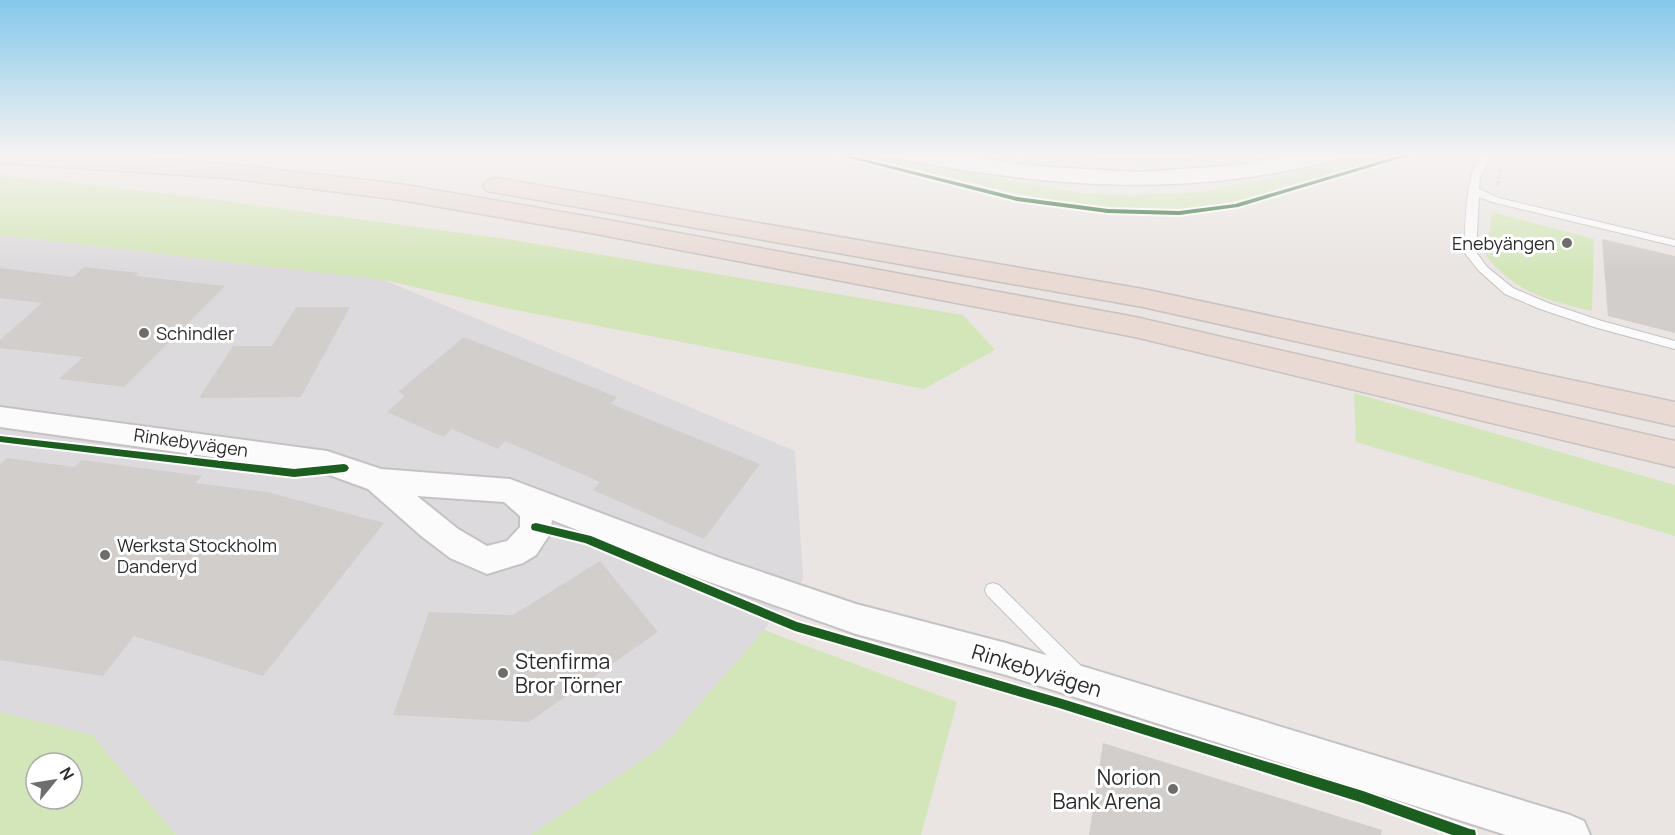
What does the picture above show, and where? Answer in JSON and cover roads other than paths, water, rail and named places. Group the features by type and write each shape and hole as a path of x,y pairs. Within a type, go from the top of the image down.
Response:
{"highway":[{"path":"406,193 591,225 1135,327 1675,454"},
{"path":"542,193 1143,298 1675,414"}],"street":[{"name":"Rinkebyvägen","path":"0,417 327,462 379,481 510,491 713,569 856,619 1006,659 1570,835"},
{"name":"Rinkebyvägen","path":"379,481 466,552 488,560 512,555 524,548 531,540 536,527 535,514 525,501 510,491"}],"lane":[{"path":"1474,193 1470,252 1483,269 1509,291 1544,306 1598,324 1675,345"},
{"path":"1479,193 1496,200 1675,243"},
{"path":"993,590 1088,685"}],"place":[{"name":"Enebyängen","path":"1567,243"},
{"name":"Schindler","path":"144,333"},
{"name":"Werksta Stockholm Danderyd","path":"105,555"},
{"name":"Stenfirma Bror Törner","path":"503,673"},
{"name":"Norion Bank Arena","path":"1173,789"}]}
